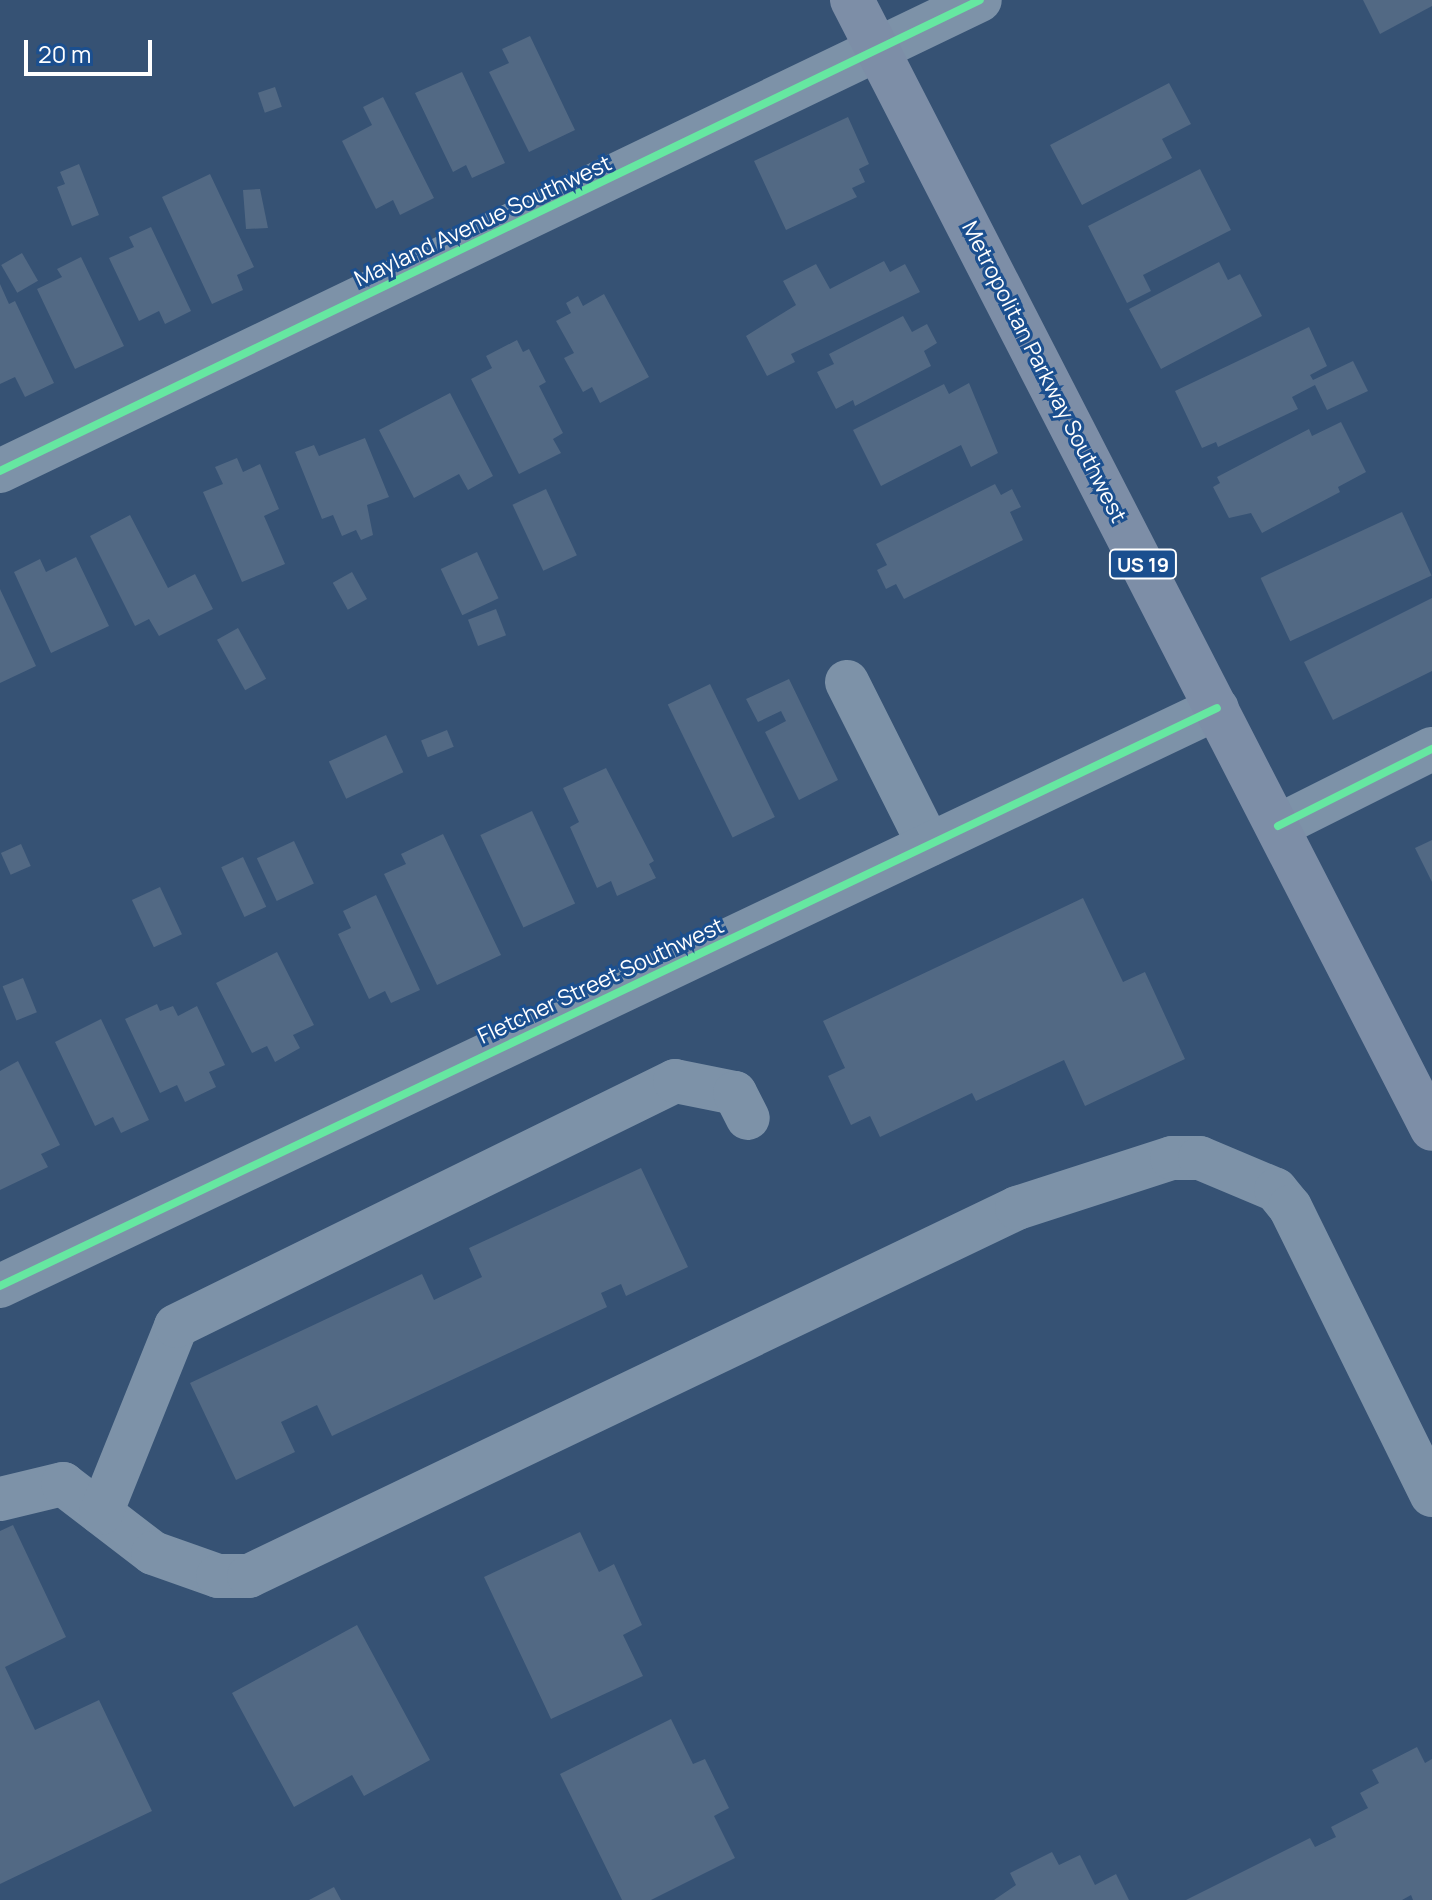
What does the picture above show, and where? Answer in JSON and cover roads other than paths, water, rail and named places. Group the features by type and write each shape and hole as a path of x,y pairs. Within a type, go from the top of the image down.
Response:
{"main road":[{"name":"Metropolitan Parkway Southwest","path":"852,0 1432,1129"}],"street":[{"name":"Mayland Avenue Southwest","path":"0,471 880,51 980,0"},
{"path":"847,682 929,845"},
{"name":"Fletcher Street Southwest","path":"0,1286 1217,708"},
{"path":"1278,826 1432,749"},
{"path":"101,1513 176,1326 675,1081 735,1093 748,1118"},
{"path":"0,1499 63,1484 153,1553 218,1576 249,1576 1017,1208 1172,1158 1200,1158 1276,1190 1283,1198 1428,1456"}]}
